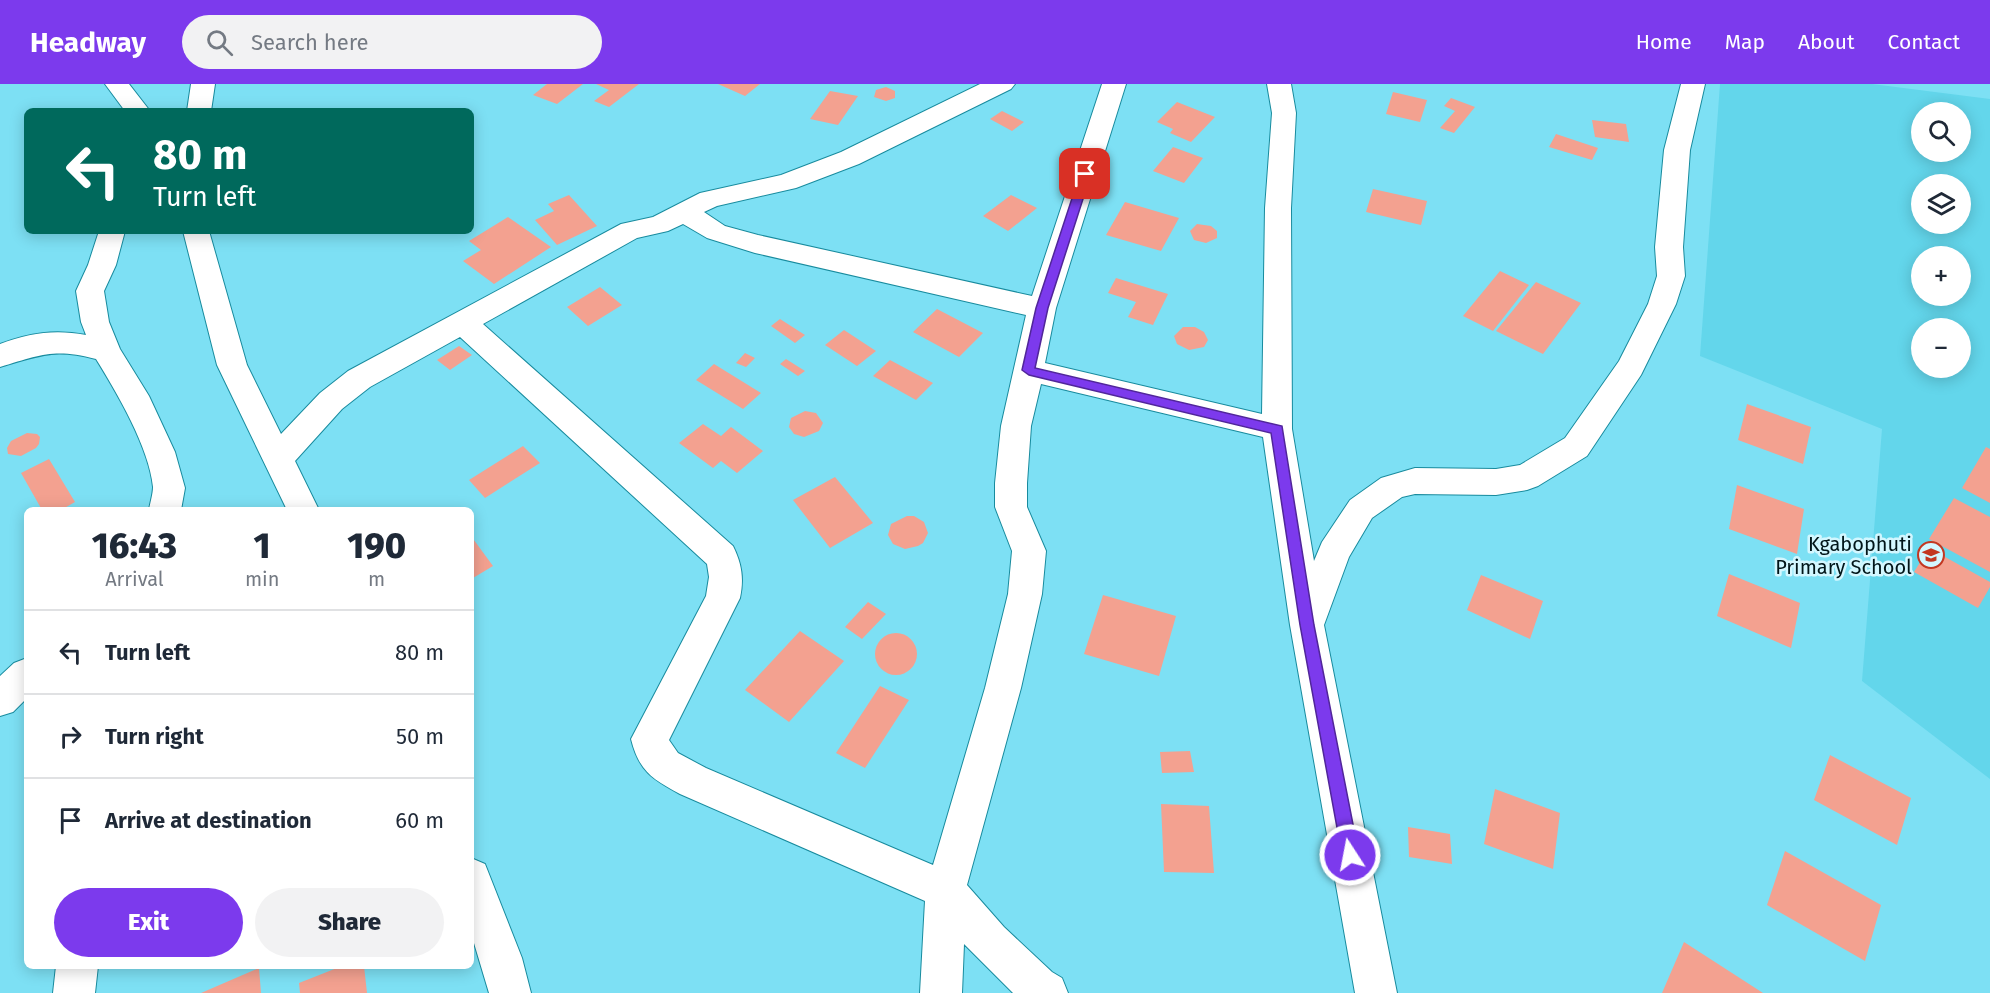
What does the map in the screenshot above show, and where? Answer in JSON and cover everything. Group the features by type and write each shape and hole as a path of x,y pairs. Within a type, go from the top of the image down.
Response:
{"street":[{"path":"117,84 136,108"},
{"path":"199,108 203,84"},
{"path":"277,459 343,390 381,366 630,230 659,225 709,199 787,182 850,158 1003,84"},
{"path":"941,993 946,890 1003,688 1025,594 1029,550 1011,507 1016,426 1042,308 1114,84"},
{"path":"1279,84 1284,113 1278,208 1277,429 1307,625 1376,993"},
{"path":"1307,625 1334,552 1361,509 1392,487 1414,481 1496,482 1527,477 1576,447 1631,367 1662,304 1671,276 1669,247 1677,150 1694,84"},
{"path":"684,212 716,232 755,244 1042,308"},
{"path":"111,234 102,265 90,291 95,322 106,351 134,396 159,452 169,488 166,507"},
{"path":"196,234 232,365 301,507"},
{"path":"462,322 721,556 726,568 727,583 723,598 650,739 652,751 658,761 693,780 946,890 989,942 1037,987 1047,993"},
{"path":"0,356 23,346 44,342 69,341 106,351"},
{"path":"1029,370 1277,429"},
{"path":"0,700 24,677"},
{"path":"474,886 501,958 510,993"},
{"path":"74,993 77,969"}],"shaded area":[{"name":"Kgabophuti Primary School","path":"1720,84 1872,84 1990,99 1990,779 1862,681 1882,429 1700,356"}],"building":[{"path":"547,84 583,84 557,104 533,95"},
{"path":"596,84 639,84 609,107 594,101 609,90"},
{"path":"718,84 760,84 745,96"},
{"path":"886,87 895,91 895,98 886,101 874,97 876,90"},
{"path":"830,91 858,96 838,125 810,119"},
{"path":"1393,92 1427,100 1420,122 1386,114"},
{"path":"1451,98 1475,107 1454,133 1440,128 1455,111 1444,106"},
{"path":"1177,102 1215,117 1191,142 1170,133 1173,129 1157,122"},
{"path":"1002,111 1024,122 1012,131 990,119"},
{"path":"1592,120 1626,124 1629,142 1595,137"},
{"path":"1556,134 1598,148 1592,160 1549,147"},
{"path":"1173,147 1203,158 1184,183 1153,171"},
{"path":"1373,189 1427,201 1421,225 1366,212"},
{"path":"569,195 597,226 557,245 535,220 554,211 548,204"},
{"path":"1011,195 1037,208 1008,231 983,216"},
{"path":"1125,202 1179,218 1161,251 1106,235"},
{"path":"508,217 551,247 494,284 463,261 481,250 469,241"},
{"path":"1197,224 1211,226 1217,231 1217,238 1206,243 1194,240 1190,231"},
{"path":"1500,271 1529,285 1493,331 1463,316"},
{"path":"1116,278 1168,294 1153,325 1128,317 1136,302 1108,293"},
{"path":"1536,282 1581,303 1543,354 1496,331"},
{"path":"600,287 622,305 588,326 567,307"},
{"path":"937,309 983,333 959,357 913,332"},
{"path":"780,319 805,335 795,343 771,326"},
{"path":"1183,327 1195,327 1204,332 1208,340 1204,347 1189,350 1177,344 1174,336"},
{"path":"844,330 876,351 857,366 825,345"},
{"path":"459,346 472,355 450,370 437,360"},
{"path":"745,353 755,358 746,367 736,363"},
{"path":"786,359 805,371 798,376 780,364"},
{"path":"890,360 933,383 916,400 873,376"},
{"path":"714,364 761,393 743,409 696,380"},
{"path":"1747,404 1811,427 1803,464 1738,440"},
{"path":"805,411 816,413 823,423 819,431 804,437 794,434 789,427 791,418"},
{"path":"703,424 721,436 731,427 763,451 737,473 721,461 713,468 679,443"},
{"path":"27,433 37,434 40,437 36,448 21,456 8,454 7,448 11,441"},
{"path":"523,446 540,463 485,498 469,480"},
{"path":"1986,447 1990,449 1990,503 1962,488"},
{"path":"49,459 75,502 66,507 40,507 21,473"},
{"path":"835,477 873,523 830,548 793,500"},
{"path":"1737,485 1804,509 1797,554 1729,529"},
{"path":"1954,498 1990,517 1990,572 1929,539"},
{"path":"907,516 914,516 924,522 928,533 923,543 905,549 893,544 888,535 891,524"},
{"path":"474,540 493,566 474,577"},
{"path":"1929,548 1990,582 1990,587 1978,608 1914,572"},
{"path":"1729,574 1800,603 1791,648 1717,616"},
{"path":"1481,575 1543,601 1530,639 1467,610"},
{"path":"1103,595 1176,616 1159,676 1084,654"},
{"path":"868,602 886,614 862,639 845,627"},
{"path":"800,631 844,661 789,722 745,690"},
{"path":"896,633 904,634 911,639 916,646 916,662 911,669 904,674 896,675 888,674 881,669 876,662 875,654 876,646 881,639 888,634"},
{"path":"880,686 909,700 865,768 836,753"},
{"path":"1190,751 1194,772 1162,773 1160,752"},
{"path":"1830,755 1911,798 1897,845 1814,800"},
{"path":"1495,789 1560,813 1553,869 1484,844"},
{"path":"1161,804 1209,806 1214,873 1164,872"},
{"path":"1408,827 1450,834 1452,864 1409,857"},
{"path":"1785,851 1881,905 1865,961 1767,905"},
{"path":"1684,942 1763,993 1662,993"},
{"path":"257,969 259,969 261,993 201,993"},
{"path":"334,969 364,969 367,993 300,993 299,983"}],"place":[{"name":"Kgabophuti Primary School","path":"1931,555"}],"route":[{"path":"1085,174 1042,308 1029,370 1277,429 1307,625 1350,855"}]}
